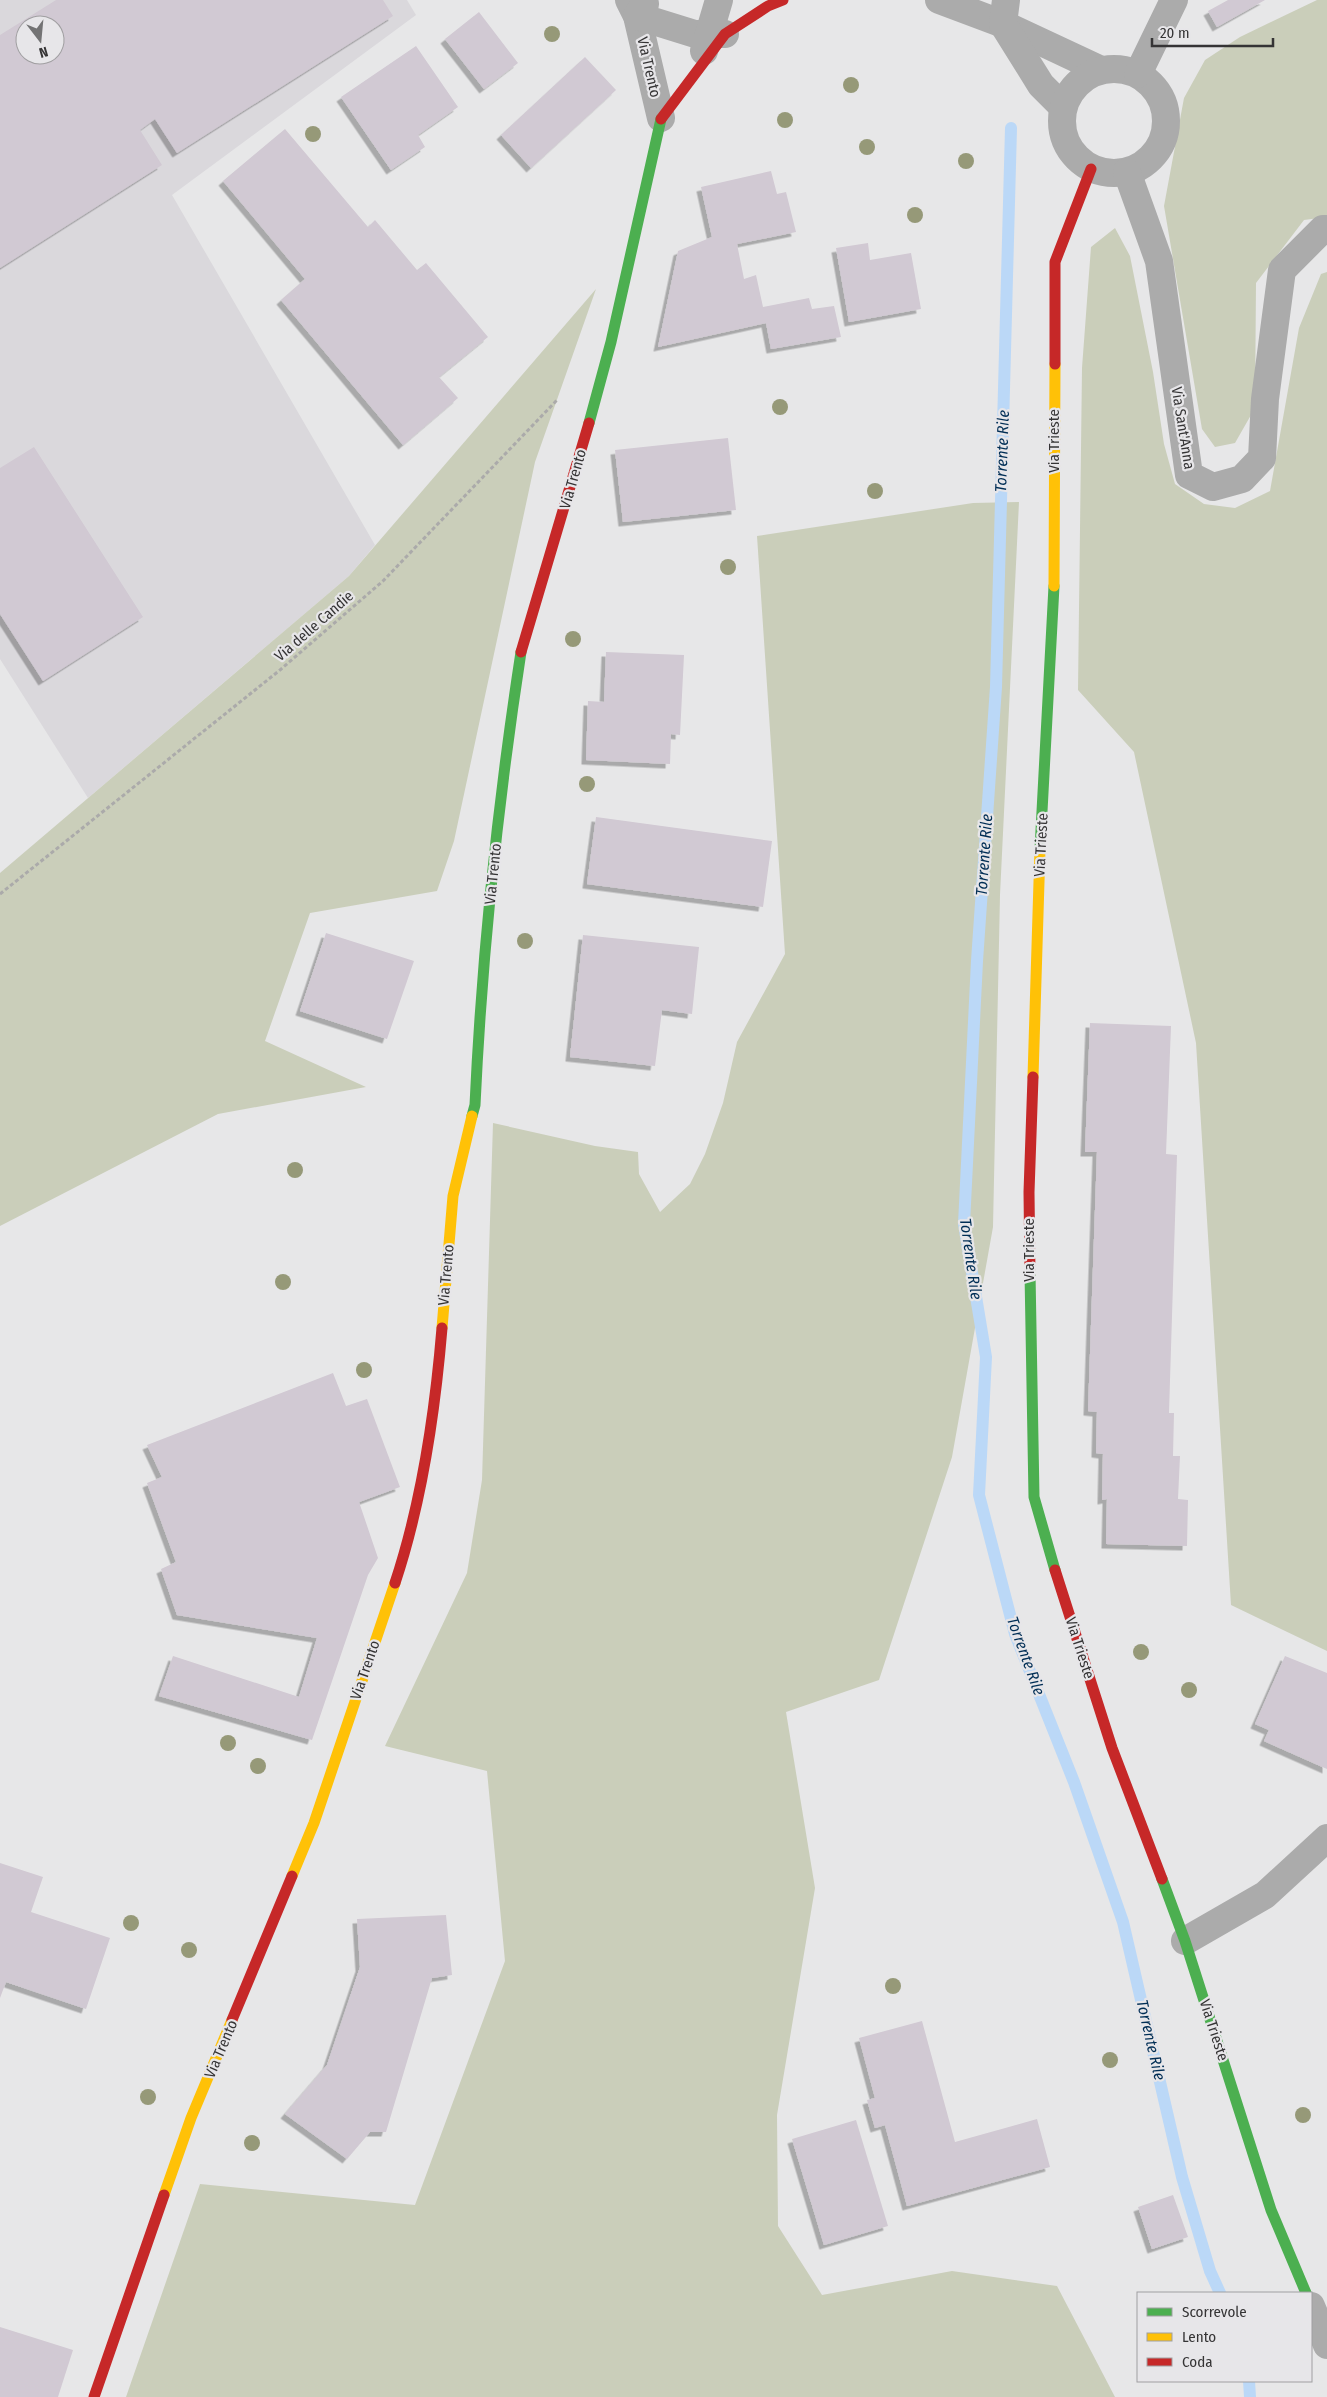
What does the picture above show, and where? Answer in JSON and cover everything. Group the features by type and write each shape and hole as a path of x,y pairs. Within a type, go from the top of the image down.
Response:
{"street":[{"name":"Via Trento","path":"661,118 702,65 716,34 718,0"},
{"path":"716,34 783,0"},
{"path":"939,0 1005,12 1101,70"},
{"path":"1138,74 1174,0"},
{"name":"Via Trento","path":"638,5 695,34 716,34"},
{"name":"Via Trento","path":"94,2397 192,2118 314,1823 397,1576 410,1529 428,1441 438,1365 453,1196 475,1105 477,1054 490,897 505,756 522,647 580,457 611,342 661,118 638,5"},
{"path":"1005,12 1041,85 1062,106"},
{"path":"1121,69 1138,74 1153,86 1163,101 1166,119 1164,135 1157,152 1143,164 1127,172 1108,174 1091,169 1076,158 1066,144 1061,126 1062,106 1071,90 1084,77 1101,70 1121,69"},
{"name":"Via Trieste","path":"1091,169 1055,262 1054,585 1039,875 1029,1192 1034,1497 1062,1596 1112,1748 1185,1941 1271,2210 1306,2292"},
{"name":"Via Sant'Anna","path":"1127,172 1159,261 1188,475 1213,488 1242,479 1262,458 1265,399 1282,270 1323,229 1327,229"},
{"path":"1185,1941 1265,1894 1327,1838"},
{"path":"1312,2308 1327,2344"}],"path":[{"name":"Via delle Candie","path":"0,894 280,670 383,581 565,392"}],"shaded area":[{"path":"0,0 407,0 416,15 172,195 375,545 349,576 88,798 0,659"}],"green space":[{"path":"1317,0 1327,0 1327,217 1304,220 1256,283 1255,408 1235,443 1215,447 1202,429 1164,206 1184,98 1205,60 1240,37"},
{"path":"1115,228 1130,256 1153,372 1164,444 1175,484 1204,504 1235,508 1270,491 1299,328 1321,274 1327,272 1327,1651 1231,1605 1196,1043 1134,752 1078,690 1082,368 1091,247"},
{"path":"596,289 535,462 454,841 437,891 310,913 265,1041 366,1087 218,1114 0,1226 0,873 349,576"},
{"path":"1019,502 1000,895 993,1227 952,1457 879,1680 786,1712 815,1888 777,2115 778,2226 822,2295 952,2271 1057,2286 1115,2397 126,2397 200,2184 415,2205 505,1961 487,1771 385,1746 467,1573 482,1480 493,1123 595,1146 638,1152 639,1174 660,1212 690,1184 705,1154 723,1103 737,1042 785,954 757,536 973,503"}],"building":[{"path":"56,0 383,0 393,16 177,153 155,119 140,130 162,165 0,268 0,35 15,26 15,65 65,65 65,15 32,15"},
{"path":"1228,0 1265,0 1217,27 1208,11"},
{"path":"479,12 518,63 484,89 445,39"},
{"path":"416,46 458,107 418,135 425,147 391,170 341,97"},
{"path":"585,57 616,90 531,168 501,135"},
{"path":"285,129 368,227 375,220 417,270 426,263 488,337 439,377 458,398 403,445 281,300 305,279 223,181"},
{"path":"771,171 777,194 786,192 796,232 737,244 744,279 756,275 763,307 809,298 812,309 834,306 841,337 771,349 766,323 658,347 678,251 712,237 701,187"},
{"path":"868,243 870,260 911,253 921,309 849,322 836,248"},
{"path":"728,438 736,510 623,522 615,450"},
{"path":"34,447 143,617 43,681 0,614 0,468"},
{"path":"606,652 684,655 680,735 671,734 670,764 586,760 588,701 604,702"},
{"path":"596,817 772,841 763,907 587,884"},
{"path":"326,933 414,961 387,1039 300,1011"},
{"path":"583,935 699,947 692,1014 662,1010 655,1066 570,1057"},
{"path":"1090,1023 1171,1026 1166,1154 1177,1155 1169,1413 1174,1413 1173,1456 1180,1456 1178,1499 1188,1500 1187,1546 1106,1544 1107,1499 1102,1500 1103,1454 1096,1453 1097,1412 1088,1411 1097,1152 1085,1152"},
{"path":"333,1373 346,1406 367,1399 400,1487 359,1502 378,1558 368,1575 312,1740 159,1696 173,1656 299,1697 317,1638 177,1615 161,1569 176,1562 147,1483 162,1477 147,1445"},
{"path":"1285,1656 1327,1673 1327,1769 1264,1741 1269,1730 1255,1724"},
{"path":"0,1863 43,1877 31,1912 110,1938 86,2009 6,1982 0,1998"},
{"path":"446,1915 452,1975 432,1978 386,2132 370,2132 347,2159 285,2114 327,2065 360,1967 357,1919"},
{"path":"922,2021 955,2142 1037,2119 1050,2167 907,2206 885,2125 875,2128 867,2100 875,2098 859,2038"},
{"path":"856,2120 888,2226 824,2245 792,2139"},
{"path":"1173,2195 1188,2237 1152,2249 1138,2207"},
{"path":"0,2327 73,2350 58,2397 0,2397"}],"waterway":[{"name":"Torrente Rile","path":"1011,128 996,687 977,961 964,1224 986,1357 979,1495 1015,1634 1074,1782 1123,1922 1182,2177 1210,2271 1220,2292"},
{"name":"Torrente Rile","path":"1249,2382 1250,2397"}],"traffic: fast":[{"path":"589,423 611,342 661,119"},
{"path":"1040,849 1054,586"},
{"path":"472,1116 475,1105 482,991 492,878 521,652"},
{"path":"1030,1273 1034,1497 1055,1570"},
{"path":"1162,1879 1185,1941 1271,2210 1306,2292"}],"traffic: slow":[{"path":"1054,586 1055,364"},
{"path":"1033,1077 1040,849"},
{"path":"442,1328 453,1196 472,1116"},
{"path":"292,1876 314,1823 395,1583"},
{"path":"164,2195 191,2118 232,2020"}],"traffic: jam":[{"path":"661,119 725,34 768,6 783,0"},
{"path":"1055,364 1055,262 1091,169"},
{"path":"521,652 589,423"},
{"path":"1030,1273 1029,1192 1033,1077"},
{"path":"395,1583 413,1521 426,1457 436,1392 442,1328"},
{"path":"1055,1570 1112,1748 1162,1879"},
{"path":"232,2020 292,1876"},
{"path":"94,2397 164,2195"}]}
